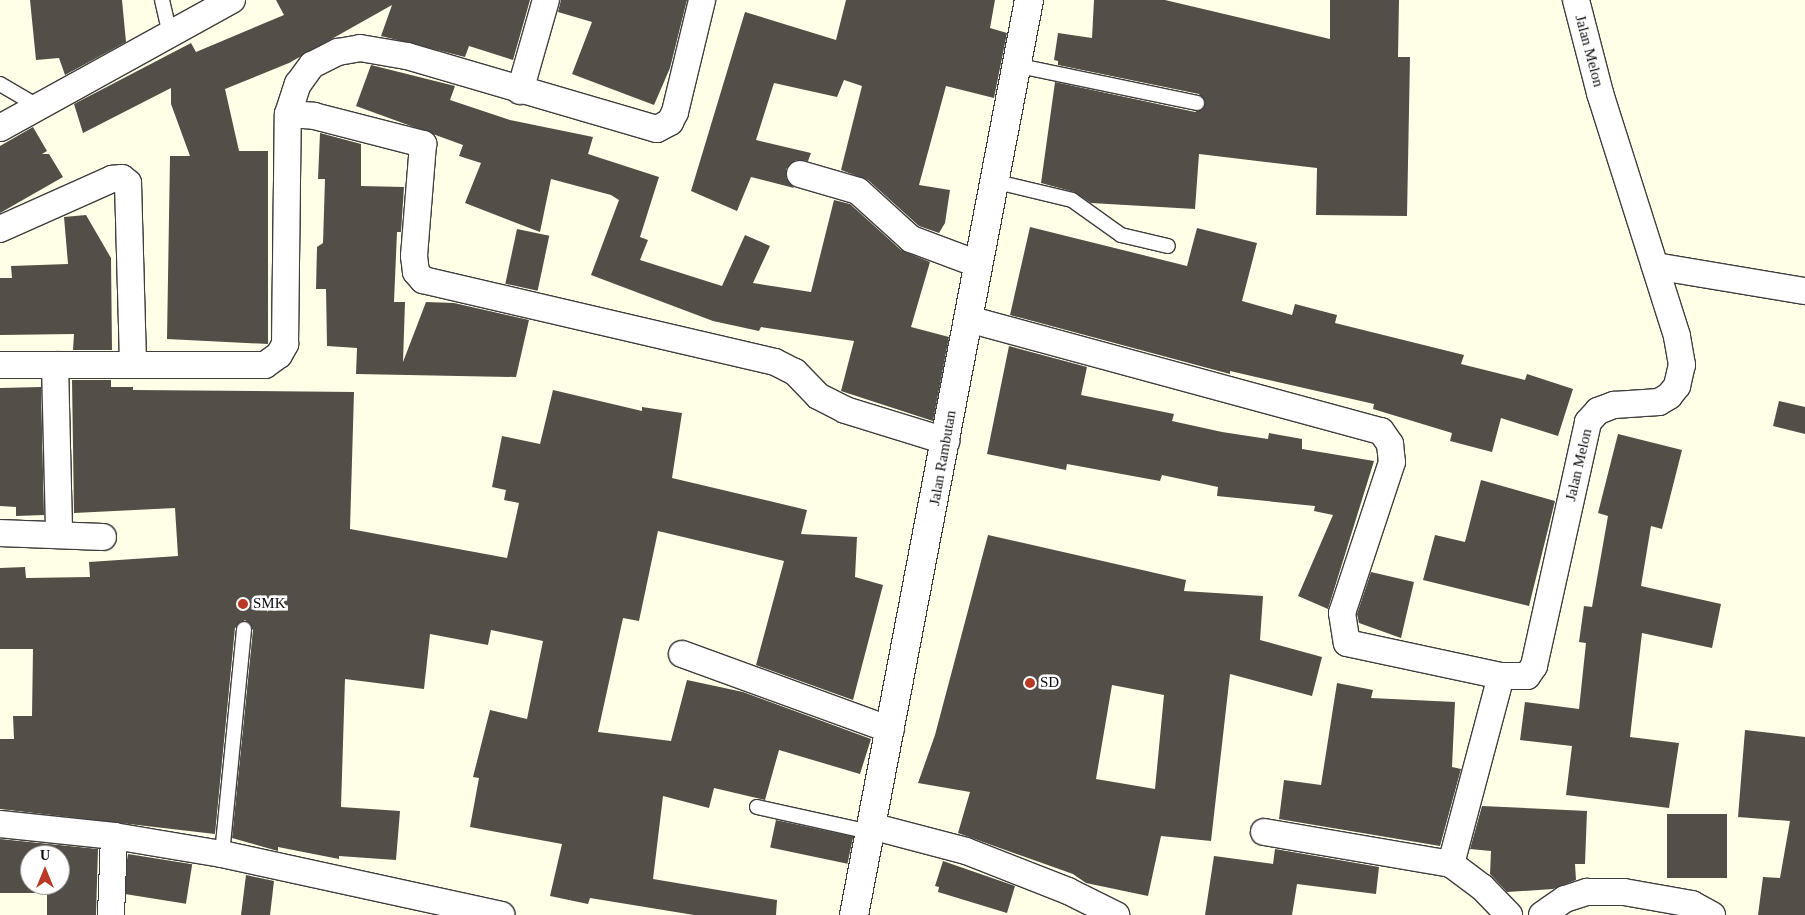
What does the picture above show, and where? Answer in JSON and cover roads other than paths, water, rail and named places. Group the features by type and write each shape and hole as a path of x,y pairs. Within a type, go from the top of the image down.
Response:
{"street":[{"path":"0,128 232,0"},
{"path":"520,91 546,0"},
{"path":"0,365 265,365 279,355 285,344 288,114 298,84 312,65 338,52 360,48 406,56 642,126 663,126 675,112 702,0"},
{"name":"Jalan Rambutan","path":"854,915 891,730 993,181 1029,0"},
{"name":"Jalan Melon","path":"1501,676 1527,676 1534,666 1588,422 1598,411 1614,405 1659,402 1678,386 1682,365 1678,336 1600,93 1576,0"},
{"path":"288,114 314,116 423,144 414,256 416,272 423,280 775,362 795,372 818,396 845,410 946,441"},
{"path":"800,174 858,191 911,239 978,264"},
{"path":"0,229 112,179 122,178 128,183 133,364"},
{"path":"1655,266 1805,291"},
{"path":"968,319 1381,431 1390,444 1392,462 1342,613 1347,643 1501,676 1451,864"},
{"path":"55,365 59,534"},
{"path":"0,533 103,537"},
{"path":"682,654 891,730"},
{"path":"0,824 114,836 222,854 501,915"},
{"path":"871,829 966,851 1068,891 1116,915"},
{"path":"1264,832 1451,864 1482,887 1509,915"},
{"path":"111,915 114,836"},
{"path":"1542,915 1566,899 1587,892 1624,892 1692,904 1712,915"}],"lane":[{"path":"162,0 170,34"},
{"path":"1015,65 1197,103"},
{"path":"0,84 39,107"},
{"path":"993,181 1072,200 1121,235 1168,246"},
{"path":"222,854 244,629"},
{"path":"757,807 871,829"}],"place":[{"name":"SMK","path":"243,604"},
{"name":"SD","path":"1030,683"}]}
